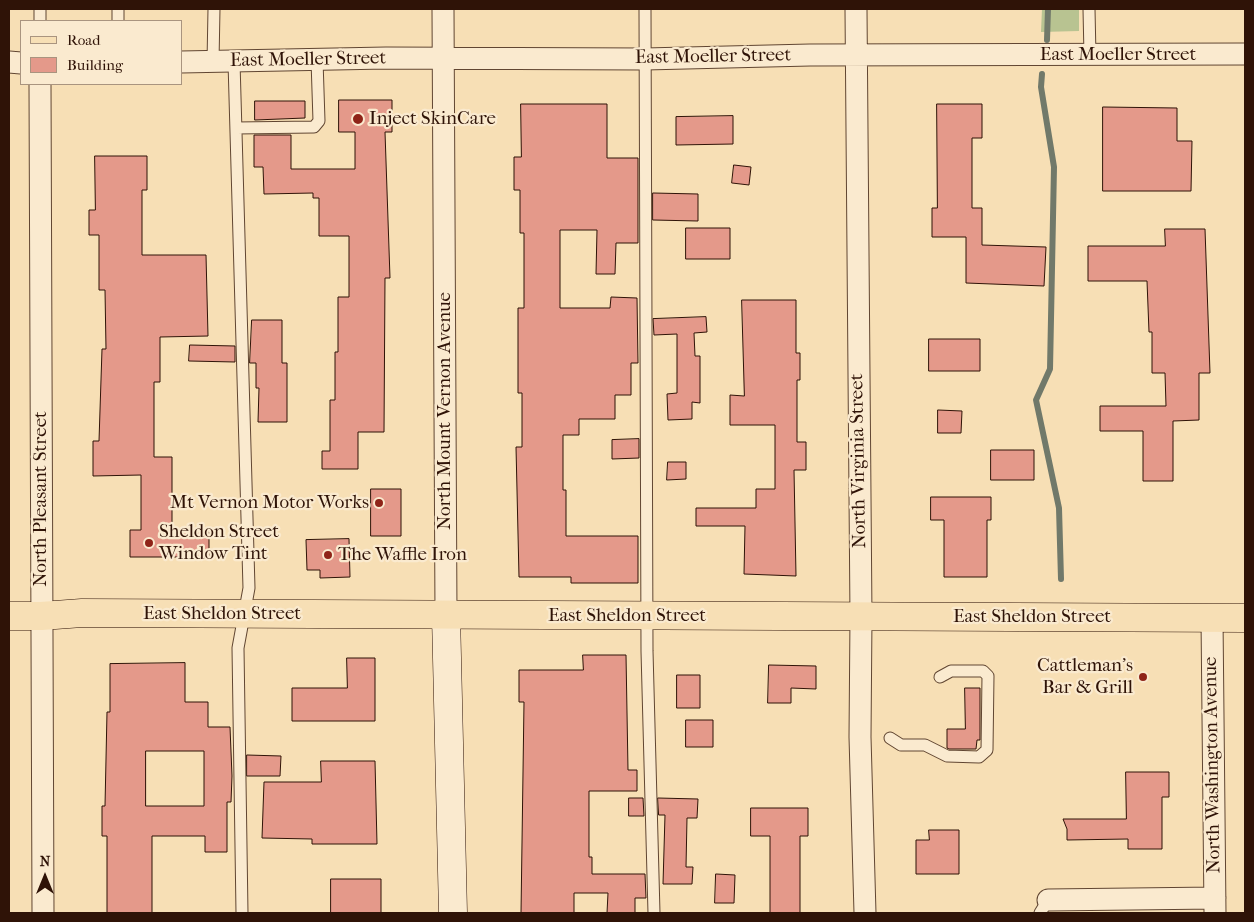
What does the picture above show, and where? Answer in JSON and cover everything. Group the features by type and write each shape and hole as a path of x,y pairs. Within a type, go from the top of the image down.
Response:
{"main road":[{"name":"East Sheldon Street","path":"9,616 82,613 1245,618"}],"street":[{"name":"North Mount Vernon Avenue","path":"443,9 446,615 453,913"},
{"name":"North Virginia Street","path":"856,9 861,617 860,737 865,913"},
{"name":"East Moeller Street","path":"182,62 444,58 645,59 1245,54"},
{"name":"North Pleasant Street","path":"40,85 43,913"},
{"name":"North Washington Avenue","path":"1212,618 1215,906"},
{"path":"1044,906 1215,906"}],"lane":[{"path":"213,62 214,9"},
{"path":"645,9 647,616 654,913"},
{"path":"1090,9 1090,56"},
{"path":"236,128 314,126 319,120 317,60"},
{"path":"234,62 249,588 238,648 242,913"},
{"path":"890,738 901,745 925,745 947,756 980,757 987,750 988,676 983,671 951,671 940,677"}],"green space":[{"path":"1042,9 1079,9 1079,31 1041,32"}],"building":[{"path":"339,100 392,100 392,132 385,132 390,278 385,278 384,432 358,432 358,469 322,469 322,451 330,451 330,400 335,400 335,352 338,352 338,297 349,297 349,236 319,236 319,198 313,198 313,193 264,194 263,167 254,167 254,135 291,135 291,169 355,169 355,132 339,132"},
{"path":"255,101 305,101 305,118 255,120"},
{"path":"521,104 607,104 607,158 638,158 638,243 616,243 615,274 596,274 597,230 560,230 560,308 610,308 611,297 637,298 638,363 631,363 631,395 615,395 615,419 579,419 579,435 563,435 563,490 566,490 566,536 638,536 638,583 571,583 571,577 519,577 516,447 522,447 522,393 518,393 518,308 524,308 524,233 520,233 520,190 514,190 514,157 521,157"},
{"path":"937,104 982,104 982,138 972,138 972,208 982,208 982,245 1046,247 1044,286 966,283 966,237 932,237 932,208 937,208"},
{"path":"1103,107 1177,108 1177,141 1192,141 1191,191 1103,191"},
{"path":"733,116 733,144 676,145 676,117"},
{"path":"95,156 147,156 147,190 142,190 142,255 206,255 208,336 160,337 160,382 154,382 154,457 172,457 172,532 209,532 209,557 130,557 130,530 141,530 141,475 93,476 93,441 99,441 102,349 106,349 105,290 99,290 99,235 89,235 89,210 95,210"},
{"path":"734,165 751,167 749,185 732,183"},
{"path":"653,193 698,194 698,221 653,220"},
{"path":"686,228 730,228 730,259 686,259"},
{"path":"1165,229 1205,229 1210,373 1199,373 1199,420 1173,421 1173,481 1143,481 1143,431 1100,431 1100,406 1166,406 1165,373 1152,373 1152,332 1149,332 1147,281 1088,281 1088,246 1165,246"},
{"path":"742,300 796,300 796,353 800,353 800,380 797,380 797,442 806,442 806,470 794,470 796,576 744,574 745,526 696,526 696,508 756,508 756,489 775,489 775,425 730,425 730,395 744,396"},
{"path":"706,317 707,332 694,333 695,356 700,356 700,403 692,402 692,419 668,420 667,394 677,393 677,334 654,335 653,319"},
{"path":"252,320 282,320 282,363 287,363 287,422 258,422 259,388 256,388 256,363 250,363"},
{"path":"929,339 980,339 980,371 929,371"},
{"path":"190,345 235,346 235,362 189,361"},
{"path":"938,410 962,411 961,433 938,433"},
{"path":"639,439 639,458 612,459 612,440"},
{"path":"991,450 1034,450 1034,480 991,480"},
{"path":"668,462 686,462 686,479 667,480"},
{"path":"371,489 401,489 401,536 371,536"},
{"path":"931,497 991,497 991,520 987,520 987,577 944,577 944,520 931,520"},
{"name":"The Waffle Iron","path":"349,539 350,577 320,578 320,570 307,570 306,540"},
{"path":"583,655 626,655 628,770 637,770 637,791 589,791 589,857 592,857 592,874 645,874 646,898 635,898 635,913 607,913 608,893 574,893 574,913 521,913 524,702 519,702 519,670 583,670"},
{"path":"347,658 375,658 375,721 292,721 292,688 347,688"},
{"path":"185,663 185,702 208,702 208,727 230,727 232,776 231,802 227,802 227,852 205,852 205,836 152,836 152,913 107,913 107,836 102,836 102,806 105,806 107,712 110,712 110,664","holes":["146,751 204,751 204,806 146,806"]},
{"path":"769,665 816,666 816,689 791,688 791,703 768,703"},
{"path":"677,675 700,675 700,708 677,708"},
{"path":"965,688 980,688 980,740 977,740 976,749 949,749 947,748 947,729 965,729"},
{"path":"686,720 713,720 713,747 686,747"},
{"path":"247,755 281,756 280,776 247,776"},
{"path":"321,761 375,761 377,844 312,844 312,839 262,838 264,782 321,782"},
{"path":"1126,772 1169,772 1169,797 1162,797 1162,849 1128,849 1128,839 1067,840 1067,829 1063,819 1126,819"},
{"path":"629,798 643,798 644,816 629,816"},
{"path":"658,798 698,799 697,818 687,818 686,867 693,867 692,884 663,884 665,815 659,815"},
{"path":"751,808 808,808 808,836 800,836 800,913 770,913 770,836 751,836"},
{"path":"929,830 959,830 959,874 916,874 916,840 929,840"},
{"path":"716,874 735,875 734,903 715,903"},
{"path":"331,879 381,879 381,913 331,913"}],"waterway":[{"path":"1047,40 1048,9"},
{"path":"1042,74 1041,87 1054,167 1050,369 1036,400 1059,508 1061,579"}],"place":[{"name":"Inject SkinCare","path":"358,119"},
{"name":"Mt Vernon Motor Works","path":"379,503"},
{"name":"Sheldon Street Window Tint","path":"149,543"},
{"name":"The Waffle Iron","path":"328,555"},
{"name":"Cattleman's Bar & Grill","path":"1143,677"}]}
